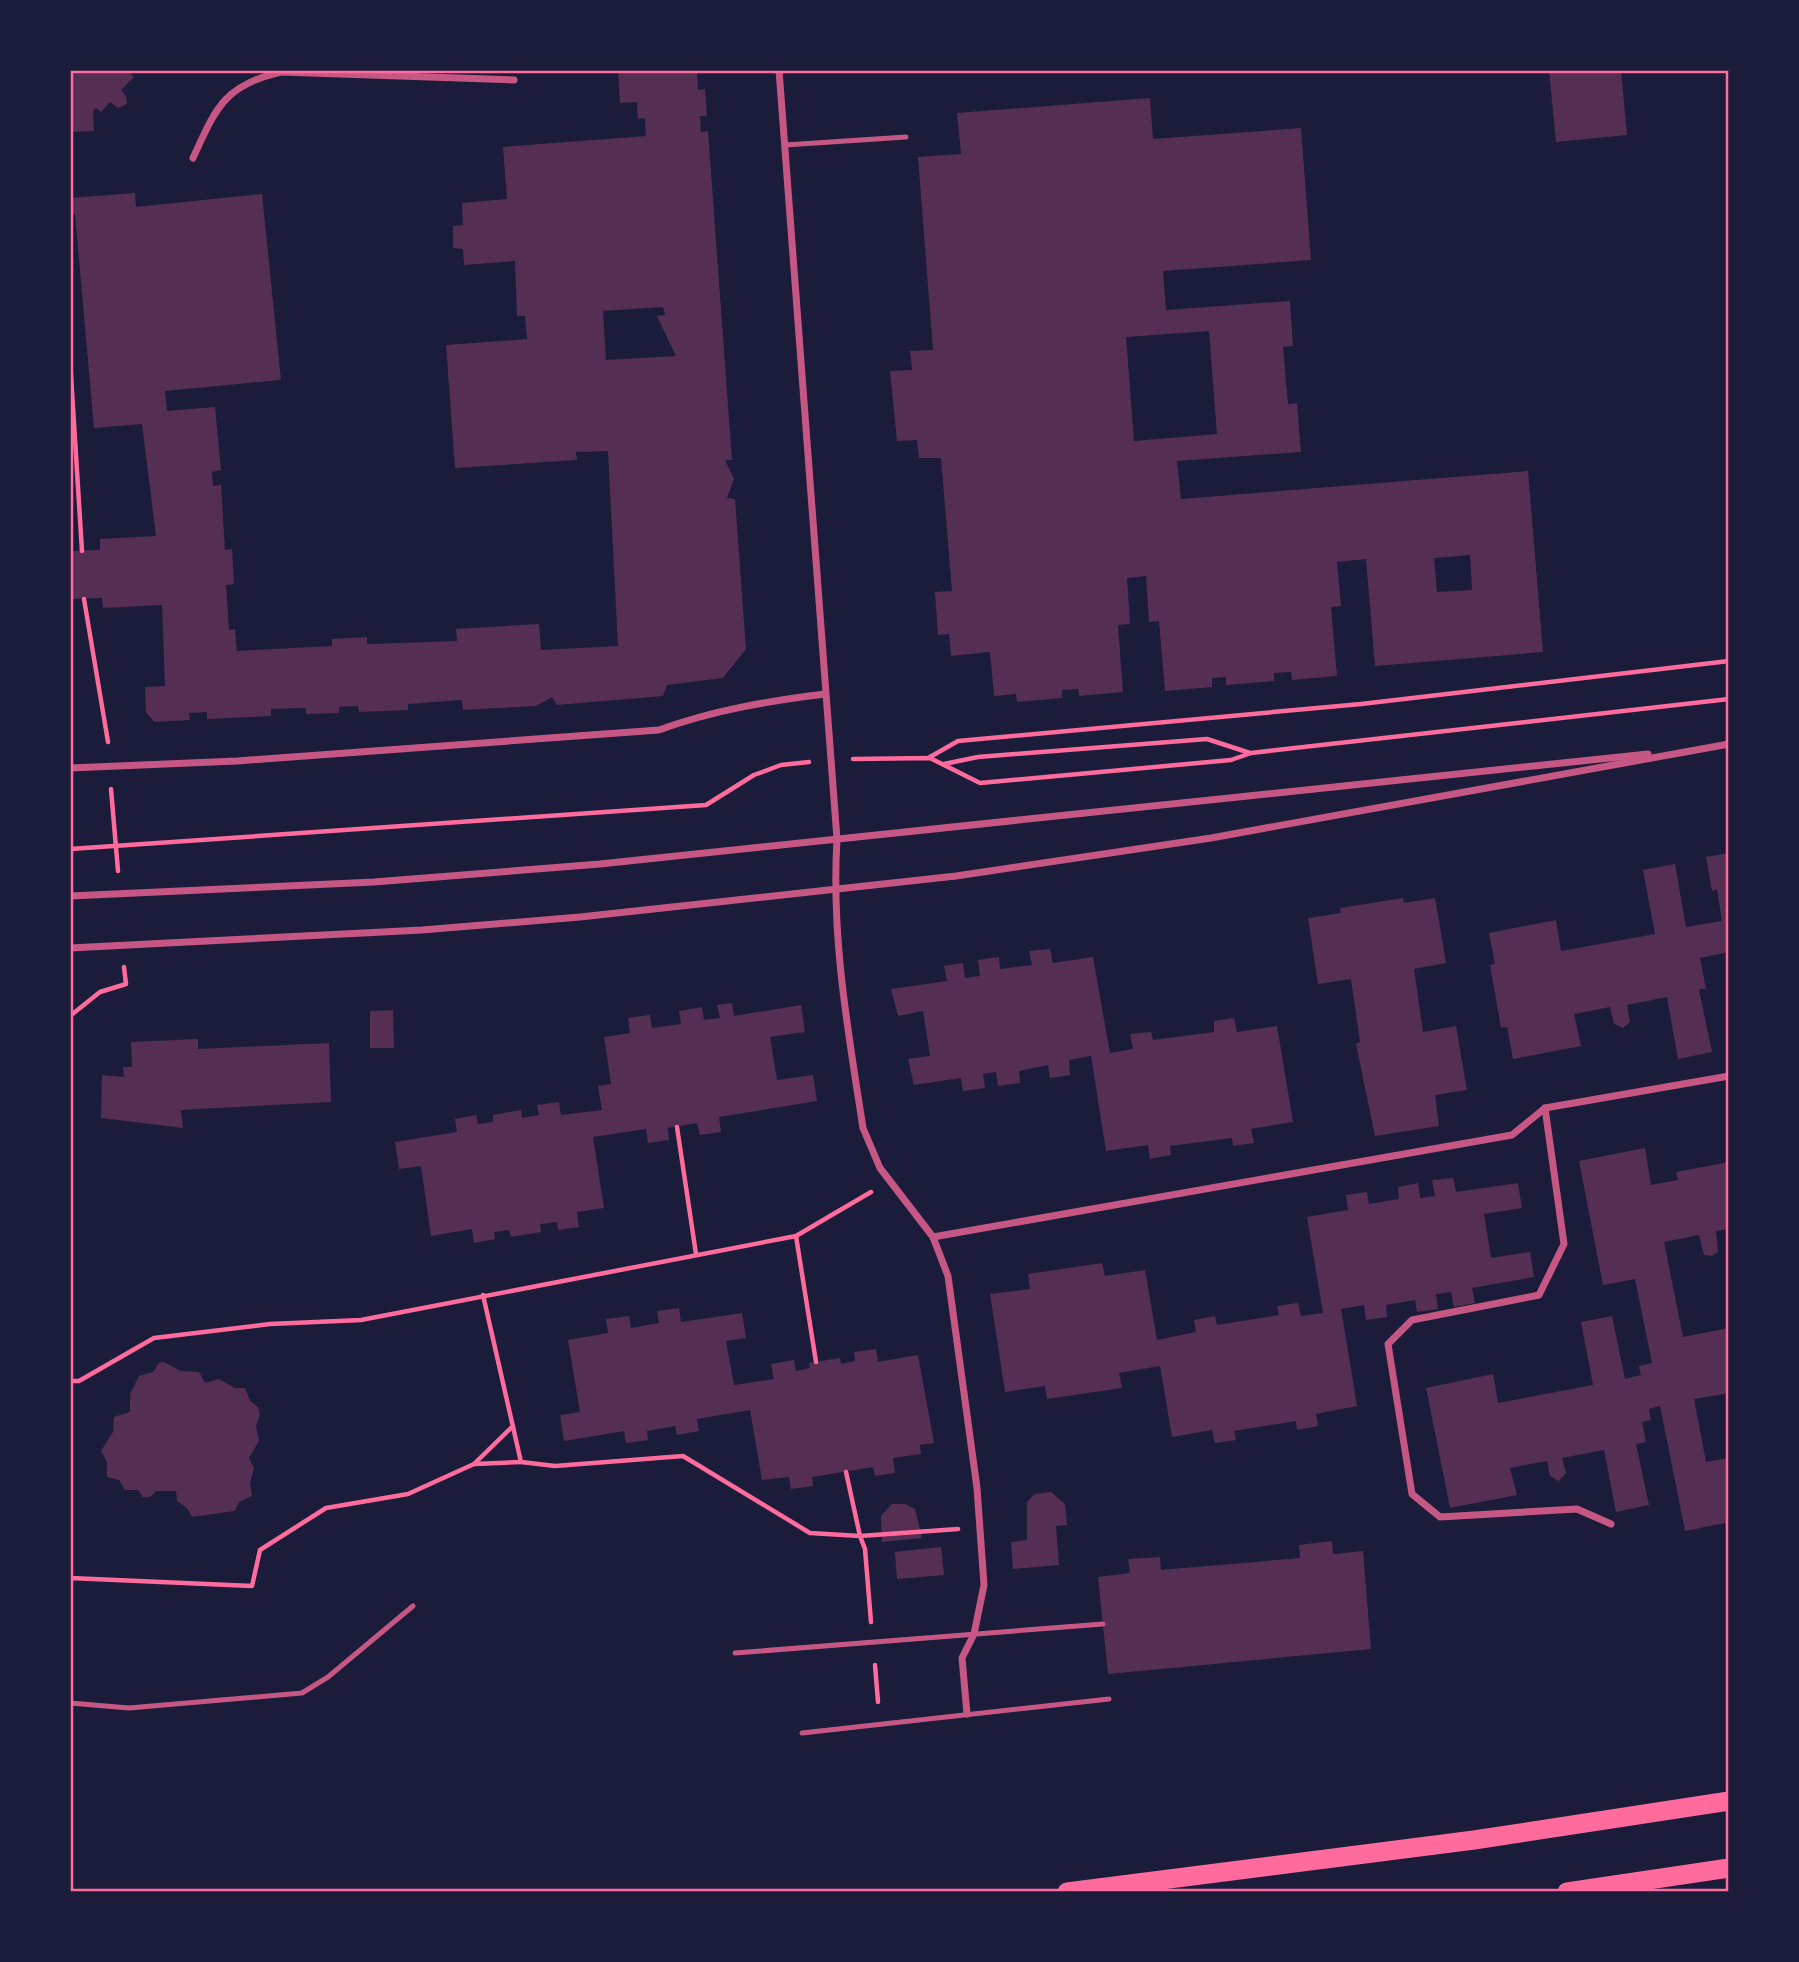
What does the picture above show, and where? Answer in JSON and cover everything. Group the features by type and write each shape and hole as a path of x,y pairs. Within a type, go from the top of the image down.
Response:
{"highway":[{"path":"1068,1892 1474,1840 1729,1801"},
{"path":"1567,1892 1729,1868"}],"street":[{"path":"779,70 837,839 834,891 837,954 863,1128 870,1148 890,1181 933,1237 948,1276 980,1527 984,1585 974,1634 962,1658 967,1714"},
{"path":"193,158 208,125 226,97 250,79 281,72 365,72 514,79"},
{"path":"70,768 376,752 659,730 700,715 759,702 825,694"},
{"path":"70,948 435,929 834,891 956,876 1211,838 1729,744"},
{"path":"70,896 475,875 1705,748"},
{"path":"933,1237 1512,1135 1545,1108 1729,1076"},
{"path":"1545,1108 1564,1244 1539,1294 1412,1320 1388,1344 1412,1494 1440,1517 1577,1509 1611,1524"}],"lane":[{"path":"785,145 905,137"},
{"path":"70,1703 129,1708 302,1693 328,1677 414,1606"},
{"path":"735,1653 1103,1624"},
{"path":"802,1733 1109,1699"}],"path":[{"path":"70,359 82,551"},
{"path":"84,599 107,730 119,893"},
{"path":"930,758 958,741 1362,704 1729,661"},
{"path":"70,849 706,805 754,775 781,765 831,760 882,756 930,758 980,783 1231,760 1251,753 1729,699"},
{"path":"943,764 978,757 1207,739 1251,753"},
{"path":"70,1016 100,992 125,984 123,947"},
{"path":"677,1127 696,1254"},
{"path":"70,1381 79,1381 154,1339 270,1324 361,1320 796,1236 890,1181"},
{"path":"796,1236 816,1362"},
{"path":"483,1295 521,1462"},
{"path":"70,1578 252,1587 260,1550 326,1508 408,1494 474,1464 513,1426"},
{"path":"474,1464 521,1462 555,1466 683,1456 810,1533 860,1536 980,1527"},
{"path":"846,1472 864,1549 880,1724"}],"building":[{"path":"70,70 131,70 129,72 134,77 121,90 126,96 127,104 118,108 110,102 101,112 96,108 93,111 94,131 70,132"},
{"path":"618,70 706,70 697,73 698,90 705,89 707,116 700,116 701,132 708,131 732,460 725,460 734,479 727,498 735,499 746,649 723,678 667,685 663,696 557,705 552,697 536,706 463,710 462,700 408,704 408,710 359,712 358,706 339,707 339,713 306,714 306,708 271,709 271,716 207,719 207,712 189,713 190,720 154,722 146,712 145,687 165,686 162,605 103,608 102,598 70,599 70,551 100,550 100,539 156,536 142,424 94,428 75,214 70,214 70,198 135,193 136,207 262,194 281,380 165,391 167,411 215,407 221,470 212,472 213,486 221,485 225,550 232,549 234,584 226,585 229,630 235,629 237,651 332,646 332,639 367,637 367,644 457,641 456,629 539,624 541,650 618,646 608,451 576,452 577,460 455,468 446,345 527,339 525,316 517,316 515,261 464,265 463,249 453,248 453,226 463,225 462,203 507,199 503,147 646,136 645,118 638,119 637,102 620,103","holes":["663,307 665,315 657,316 676,356 606,360 603,311"]},
{"path":"1549,70 1621,70 1627,135 1556,142"},
{"path":"1150,98 1153,139 1301,128 1311,260 1163,271 1166,310 1290,301 1293,346 1283,347 1288,404 1297,403 1301,452 1177,461 1181,499 1528,471 1543,652 1375,666 1366,559 1337,562 1341,606 1331,607 1337,676 1292,680 1291,672 1274,673 1274,681 1226,685 1226,677 1212,678 1212,687 1165,691 1159,621 1149,622 1146,576 1127,578 1130,624 1118,625 1123,692 1079,696 1078,689 1062,690 1062,698 1017,702 1016,694 994,696 990,652 951,656 949,634 938,635 935,592 952,591 941,458 919,458 917,440 897,441 890,371 912,370 910,351 933,350 918,157 961,154 957,113","holes":["1209,331 1217,434 1134,441 1126,337","1470,555 1472,590 1437,592 1434,558"]},
{"path":"1729,853 1729,952 1700,958 1706,989 1699,989 1712,1052 1678,1059 1667,997 1627,1005 1630,1022 1623,1028 1614,1024 1610,1007 1574,1014 1581,1046 1513,1059 1507,1027 1501,1028 1490,965 1495,964 1489,933 1556,920 1561,951 1655,934 1643,870 1675,864 1686,927 1722,921 1717,889 1712,891 1706,857"},
{"path":"1403,898 1404,903 1435,898 1446,963 1414,969 1423,1032 1456,1026 1467,1090 1435,1095 1439,1126 1375,1136 1356,1044 1360,1042 1351,979 1318,984 1308,918 1341,913 1340,908"},
{"path":"1050,949 1053,963 1093,957 1110,1053 1133,1049 1130,1034 1151,1032 1153,1040 1214,1032 1214,1021 1234,1018 1237,1032 1277,1026 1293,1122 1251,1129 1254,1143 1233,1146 1232,1138 1170,1146 1171,1155 1150,1159 1148,1145 1106,1151 1091,1056 1069,1060 1070,1075 1050,1078 1048,1065 1019,1071 1020,1083 998,1086 996,1072 983,1074 985,1088 963,1091 961,1078 914,1085 908,1059 930,1056 923,1011 898,1016 891,989 947,981 944,966 963,963 965,978 980,976 978,960 999,957 1000,969 1032,965 1029,951"},
{"path":"732,1003 734,1016 801,1005 805,1032 770,1037 777,1080 813,1075 817,1101 719,1117 721,1132 700,1135 697,1123 668,1128 669,1140 648,1143 646,1129 593,1137 604,1208 577,1212 579,1227 558,1230 557,1222 540,1224 541,1232 511,1237 509,1230 494,1232 495,1239 474,1243 472,1229 431,1236 421,1166 399,1169 395,1142 457,1132 455,1119 476,1115 478,1124 493,1122 493,1115 521,1110 522,1118 539,1115 537,1105 559,1102 561,1115 602,1110 598,1086 611,1084 604,1037 630,1033 628,1018 650,1015 652,1028 681,1024 679,1011 702,1007 704,1020 720,1018 717,1005"},
{"path":"393,1010 394,1048 370,1048 370,1011"},
{"path":"198,1039 198,1049 329,1043 331,1102 181,1110 183,1128 101,1118 102,1075 124,1077 123,1067 132,1067 131,1042"},
{"path":"1645,1148 1651,1185 1678,1180 1676,1172 1729,1162 1729,1229 1716,1231 1718,1252 1712,1256 1704,1255 1699,1235 1664,1242 1683,1337 1729,1328 1729,1393 1694,1399 1706,1462 1729,1458 1729,1536 1725,1523 1685,1531 1660,1406 1649,1409 1651,1420 1642,1422 1646,1442 1636,1444 1649,1505 1616,1512 1604,1450 1562,1458 1566,1473 1559,1481 1550,1476 1547,1461 1510,1468 1517,1495 1450,1508 1426,1388 1493,1374 1498,1403 1593,1385 1581,1322 1612,1316 1625,1379 1641,1375 1639,1366 1652,1363 1635,1279 1603,1285 1579,1161"},
{"path":"1453,1178 1456,1192 1518,1183 1522,1208 1484,1214 1491,1258 1530,1252 1534,1277 1472,1288 1475,1303 1454,1307 1451,1292 1436,1294 1438,1309 1417,1312 1415,1300 1386,1305 1387,1317 1366,1320 1364,1305 1341,1309 1357,1406 1316,1414 1318,1426 1297,1430 1296,1421 1234,1431 1236,1440 1215,1443 1212,1430 1172,1437 1160,1366 1119,1373 1122,1388 1047,1399 1045,1386 1005,1392 990,1294 1030,1289 1028,1274 1102,1263 1105,1276 1145,1270 1157,1340 1196,1332 1194,1320 1215,1316 1217,1325 1279,1315 1277,1306 1298,1303 1301,1316 1323,1313 1307,1217 1348,1210 1346,1195 1367,1192 1369,1204 1399,1199 1398,1187 1418,1183 1420,1198 1435,1196 1432,1180"},
{"path":"679,1308 681,1322 742,1313 746,1338 726,1341 734,1385 774,1379 771,1364 794,1360 796,1371 810,1368 809,1363 840,1358 841,1364 855,1361 854,1352 876,1349 878,1362 918,1355 934,1443 920,1445 921,1454 893,1458 895,1473 875,1476 873,1467 812,1477 813,1486 791,1489 789,1477 762,1480 750,1410 697,1419 699,1431 677,1435 675,1426 647,1431 648,1440 626,1443 624,1431 564,1441 560,1415 580,1412 568,1340 608,1333 606,1319 629,1316 631,1328 659,1323 657,1311"},
{"path":"164,1362 181,1371 199,1372 205,1383 219,1379 235,1388 245,1388 250,1401 258,1407 260,1415 256,1426 259,1441 249,1458 254,1468 250,1483 252,1496 239,1502 235,1511 192,1517 187,1508 177,1501 176,1491 156,1491 150,1497 143,1497 138,1490 125,1490 119,1480 107,1477 107,1462 101,1451 113,1432 114,1417 130,1412 130,1394 139,1376 153,1372 159,1363"},
{"path":"1051,1492 1065,1504 1067,1525 1056,1526 1059,1565 1013,1569 1011,1542 1027,1540 1027,1502 1035,1494"},
{"path":"892,1504 905,1504 915,1509 922,1538 882,1542 881,1516"},
{"path":"1332,1541 1333,1554 1363,1551 1371,1649 1108,1674 1098,1577 1130,1573 1128,1559 1160,1557 1161,1570 1300,1558 1299,1545"},
{"path":"941,1547 944,1575 897,1579 895,1552"}]}
